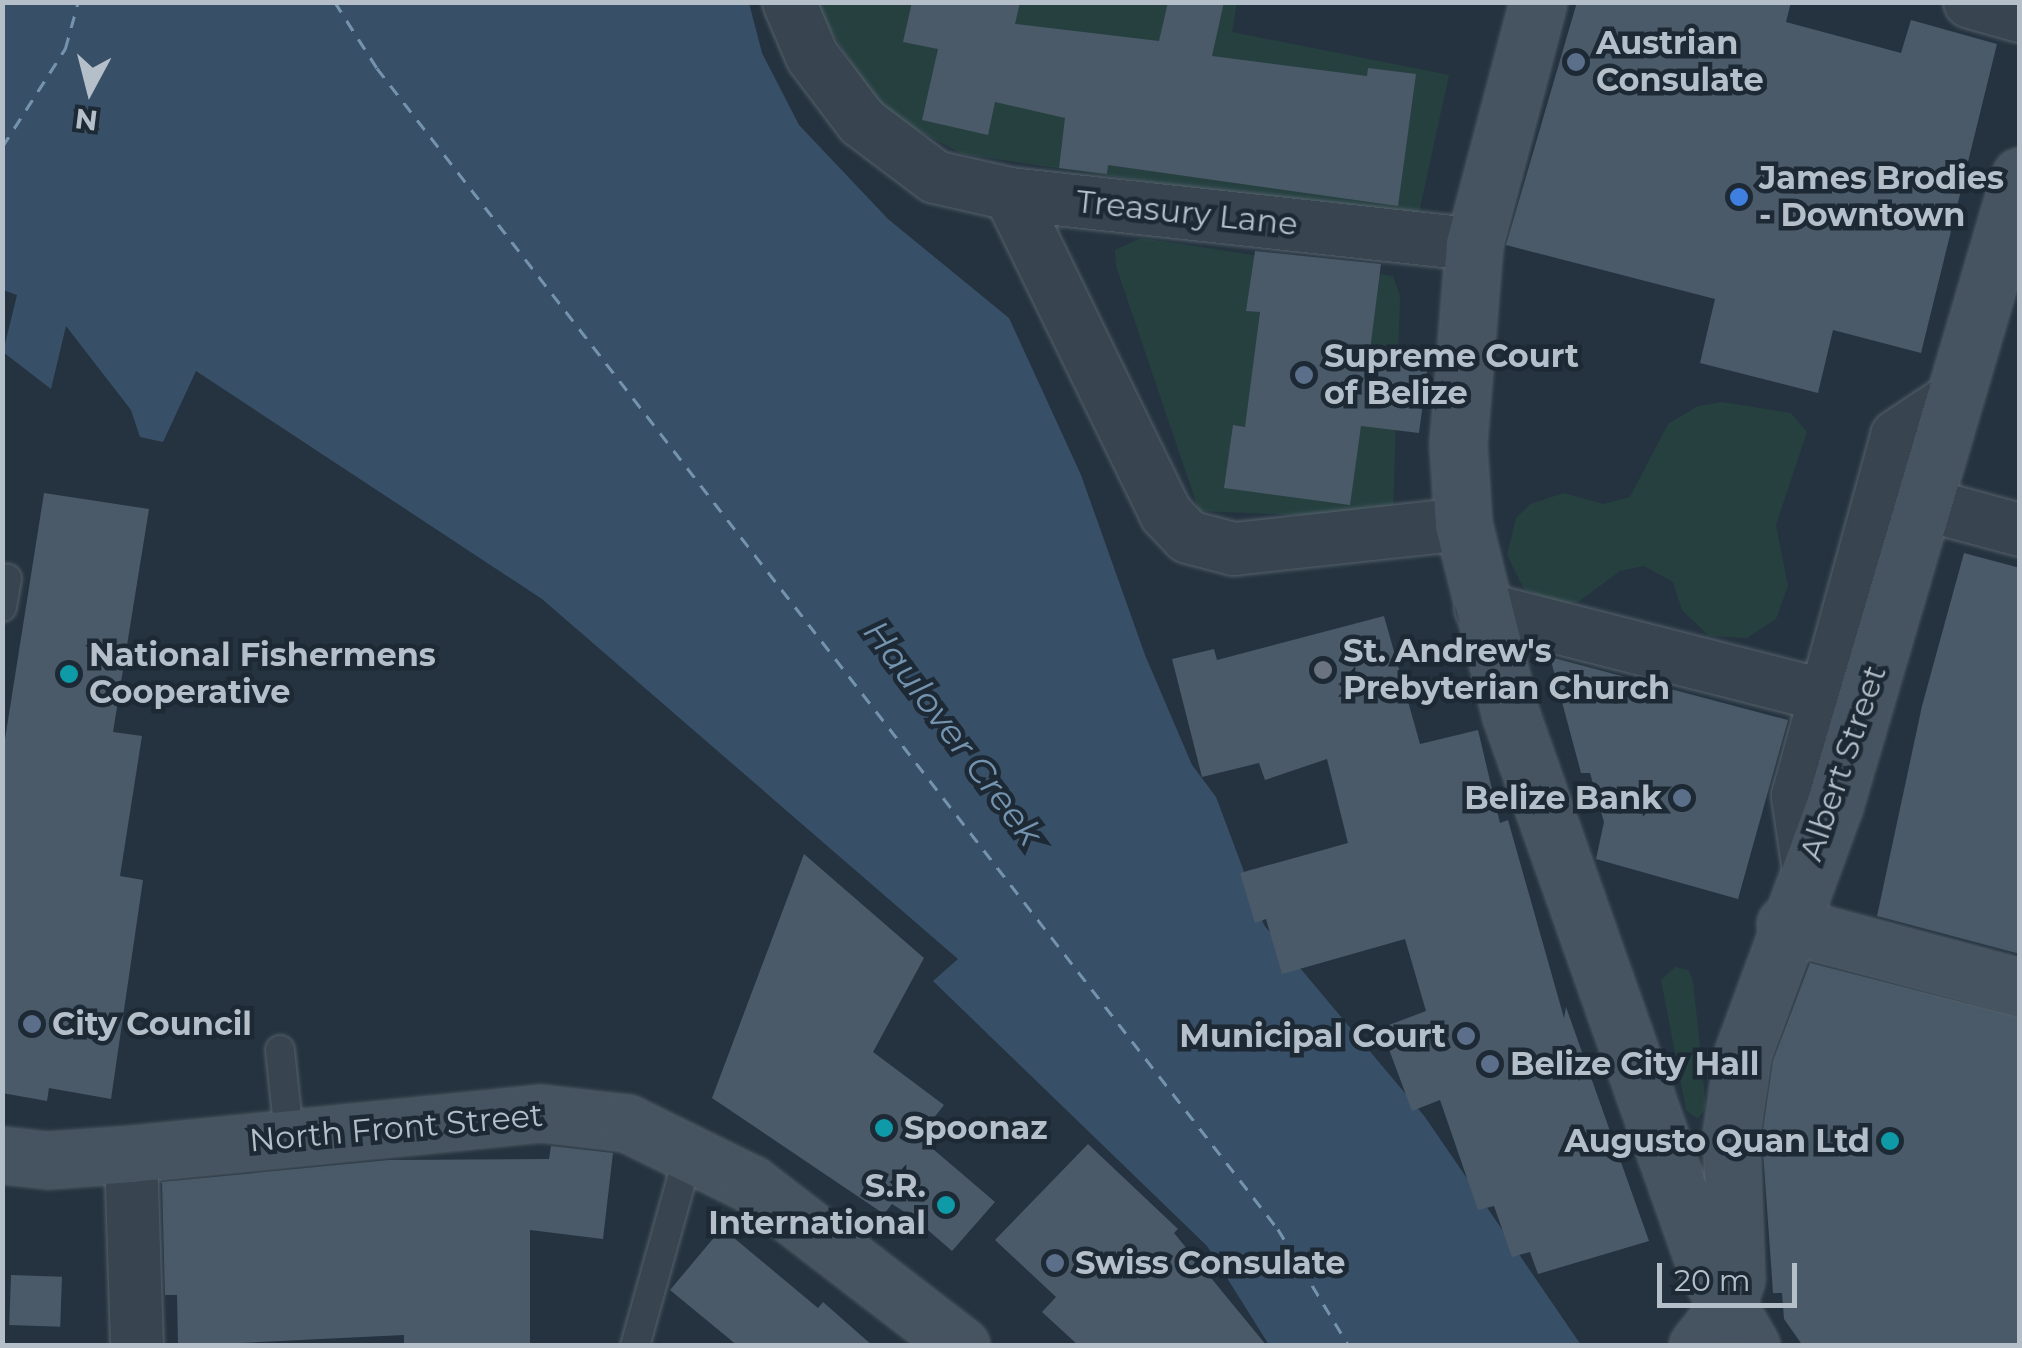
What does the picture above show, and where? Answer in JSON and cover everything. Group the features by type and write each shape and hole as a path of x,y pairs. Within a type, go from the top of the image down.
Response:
{"main road":[{"path":"1538,2 1474,244 1459,426 1463,524 1511,716 1725,1334"},
{"name":"Albert Street","path":"1725,1334 1737,1263 1731,1135 1737,1074 1786,924 1834,806 2020,176"},
{"path":"1786,924 2020,987"},
{"name":"North Front Street","path":"2,1155 48,1160 131,1154 289,1134 540,1113 628,1123 766,1195 960,1346"}],"street":[{"name":"Treasury Lane","path":"788,2 834,89 905,160 948,181 1010,194 1474,244"},
{"path":"1970,2 2020,16"},
{"path":"1010,194 1166,514 1188,537 1234,549 1463,524"},
{"path":"1808,864 1798,796 1897,436 1954,398"},
{"path":"1924,504 2020,530"},
{"path":"1481,608 1826,696"},
{"path":"131,1154 137,1346"}],"lane":[{"path":"2,608 7,578"},
{"path":"280,1050 289,1134"},
{"path":"635,1346 689,1152"}],"green space":[{"path":"813,3 1237,3 1232,32 1449,75 1417,222 962,154 894,117 868,89"},
{"path":"1141,238 1393,276 1400,296 1393,512 1373,518 1199,511 1116,266 1115,250"},
{"path":"1722,402 1791,413 1807,432 1776,525 1788,586 1776,619 1747,638 1709,636 1682,610 1673,582 1644,566 1620,571 1578,602 1559,604 1524,589 1507,555 1516,518 1530,504 1564,493 1603,504 1630,497 1668,424 1698,406"},
{"path":"1675,967 1688,970 1693,980 1706,1107 1698,1119 1686,1110 1661,980"}],"water":[{"name":"Haulover Creek","path":"3,3 749,3 762,53 799,125 888,219 1009,318 1081,475 1145,655 1192,765 1216,797 1264,925 1425,1117 1581,1345 1269,1345 1207,1246 933,981 958,959 542,599 196,371 163,442 140,437 131,410 66,326 51,389 3,352 17,295 3,290"}],"building":[{"path":"912,2 1020,2 1015,24 1159,41 1168,2 1224,2 1212,56 1367,76 1368,68 1416,74 1398,206 1108,165 1107,174 1059,168 1065,118 995,102 988,135 922,120 938,49 903,42"},
{"name":"James Brodies - Downtown","path":"1577,2 1791,2 1786,22 1901,53 1911,20 1997,44 1921,353 1833,330 1818,393 1700,363 1715,299 1506,245"},
{"name":"Supreme Court of Belize","path":"1255,251 1381,264 1369,358 1428,365 1419,433 1361,426 1350,505 1224,488 1233,425 1245,427 1260,312 1246,311"},
{"name":"National Fishermens Cooperative","path":"44,493 149,509 113,732 142,736 120,876 143,880 111,1099 49,1088 47,1101 2,1093 2,758"},
{"path":"1964,553 2020,568 2020,954 1877,916 1922,706"},
{"path":"1384,616 1420,744 1478,730 1500,823 1508,820 1564,1018 1566,1007 1649,1241 1538,1274 1530,1252 1512,1257 1494,1206 1478,1210 1440,1100 1412,1111 1381,1028 1426,1011 1405,939 1282,974 1266,919 1255,923 1240,873 1348,843 1327,759 1265,780 1259,763 1202,777 1172,659 1214,649 1217,660"},
{"name":"Belize Bank","path":"1550,657 1788,720 1738,899 1596,859 1604,822 1590,773 1581,773"},
{"path":"804,854 924,958 873,1052 944,1105 919,1137 995,1202 952,1251 914,1218 892,1204 884,1214 712,1098"},
{"path":"1810,963 2020,1017 2020,1346 1803,1346 1784,1319 1782,1293 1773,1293 1762,1137 1773,1061"},
{"path":"1088,1144 1178,1229 1174,1233 1267,1346 1079,1346 1042,1312 1056,1297 995,1240"},
{"path":"551,1146 613,1153 603,1239 530,1230 530,1346 404,1346 404,1335 178,1346 177,1295 165,1295 162,1182 389,1160 549,1159"},
{"path":"722,1228 818,1308 823,1302 873,1346 738,1346 670,1290"},
{"path":"11,1275 62,1277 60,1327 9,1325"}],"ferry route":[{"path":"2,147 65,49 78,2"},
{"path":"335,2 377,68 1278,1229 1349,1346"}],"place":[{"name":"Austrian Consulate","path":"1576,62"},
{"name":"James Brodies - Downtown","path":"1739,197"},
{"name":"Supreme Court of Belize","path":"1304,375"},
{"name":"St. Andrew's Prebyterian Church","path":"1323,670"},
{"name":"National Fishermens Cooperative","path":"69,674"},
{"name":"Belize Bank","path":"1682,798"},
{"name":"City Council","path":"32,1024"},
{"name":"Municipal Court","path":"1466,1036"},
{"name":"Belize City Hall","path":"1490,1064"},
{"name":"Spoonaz","path":"884,1128"},
{"name":"Augusto Quan Ltd","path":"1890,1141"},
{"name":"S.R. International","path":"946,1205"},
{"name":"Swiss Consulate","path":"1055,1263"}]}
